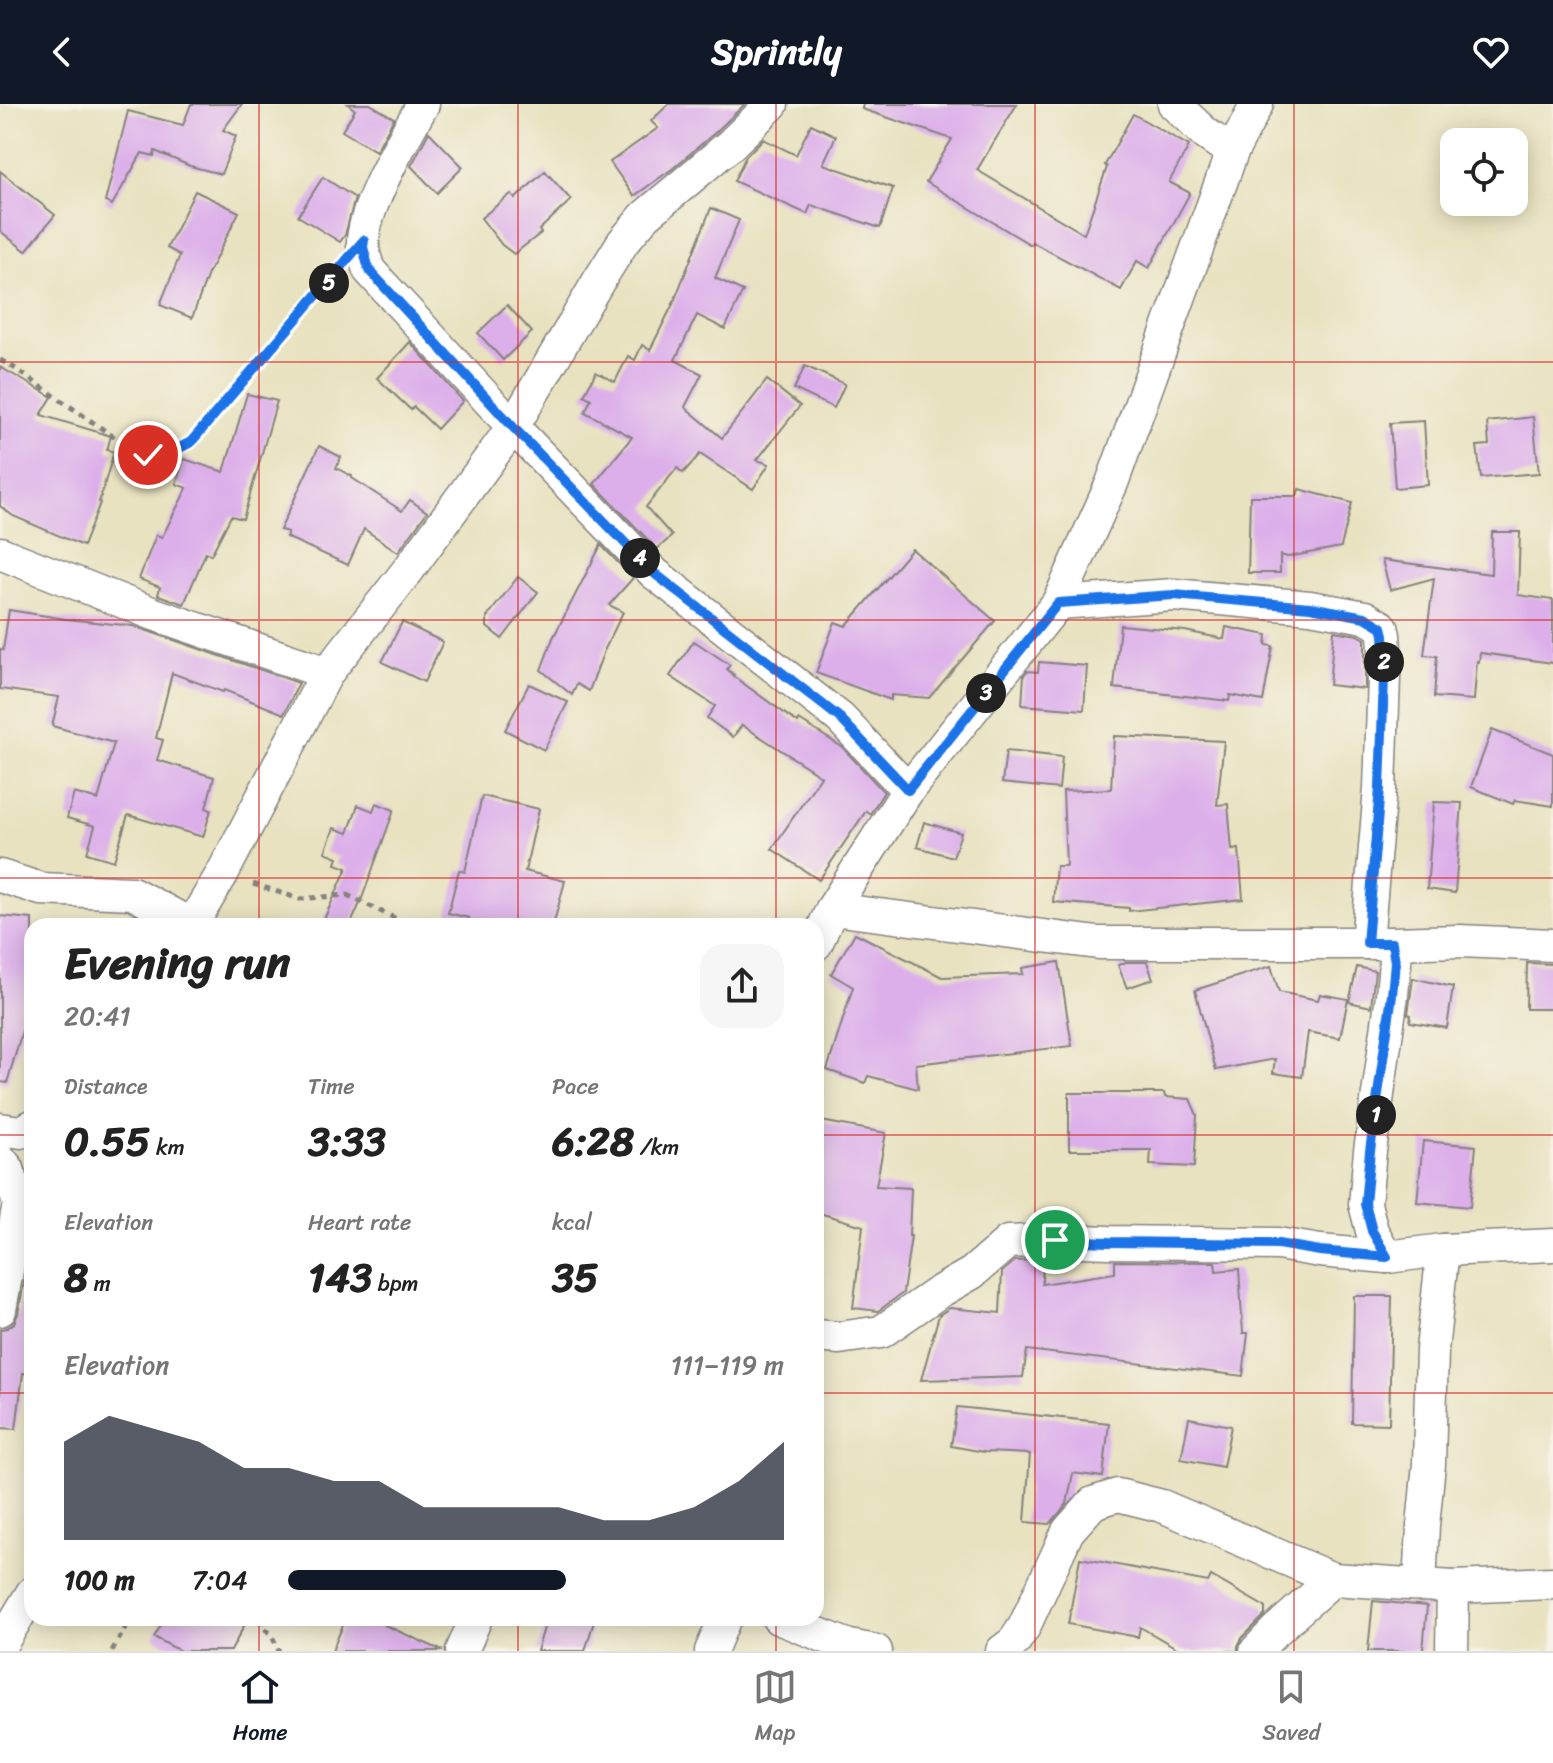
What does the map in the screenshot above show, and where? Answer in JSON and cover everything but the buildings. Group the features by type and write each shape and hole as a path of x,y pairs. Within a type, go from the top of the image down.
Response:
{"street":[{"path":"423,104 394,157 368,216 363,247 369,270 513,427 654,573 840,718 908,790"},
{"path":"196,918 327,673 409,569 513,427 623,242 645,216 730,145 772,104"},
{"path":"1174,104 1206,134 1232,152"},
{"path":"824,926 908,790 1058,603 1112,483 1232,152 1257,104"},
{"path":"0,553 154,614 327,673"},
{"path":"1058,603 1174,595 1310,607 1365,617 1382,627 1385,650 1380,788 1380,943 1395,962 1365,1204 1372,1231 1387,1257"},
{"path":"0,876 41,889 132,893 177,918"},
{"path":"832,909 1098,943 1459,941 1553,945"},
{"path":"0,1129 24,1130"},
{"path":"0,1159 8,1169 19,1203 0,1310"},
{"path":"824,1337 839,1338 881,1332 972,1273 1008,1242 1278,1244 1387,1257 1443,1250 1553,1245"},
{"path":"1420,1585 1429,1464 1432,1350 1443,1250"},
{"path":"1009,1649 1035,1607 1068,1531 1093,1503 1118,1495 1162,1506 1333,1579 1453,1587 1553,1583"},
{"path":"1256,1651 1333,1579"},
{"path":"1452,1651 1453,1587"},
{"path":"0,1646 24,1606"},
{"path":"462,1651 473,1626"},
{"path":"711,1651 722,1626"},
{"path":"799,1626 858,1649"}],"path":[{"path":"0,360 130,448 148,455 170,453 191,442 364,240"},
{"path":"222,874 300,899 347,895 394,918"},
{"path":"112,1651 126,1626"},
{"path":"262,1626 271,1634 279,1651"}],"route":[{"path":"148,455 170,453 191,442 364,240 369,270 513,427 654,573 840,718 908,790 1058,603 1174,595 1310,607 1365,617 1382,627 1385,650 1380,788 1367,943 1392,943 1395,962 1365,1204 1372,1231 1387,1257 1278,1244 1055,1240"}]}
